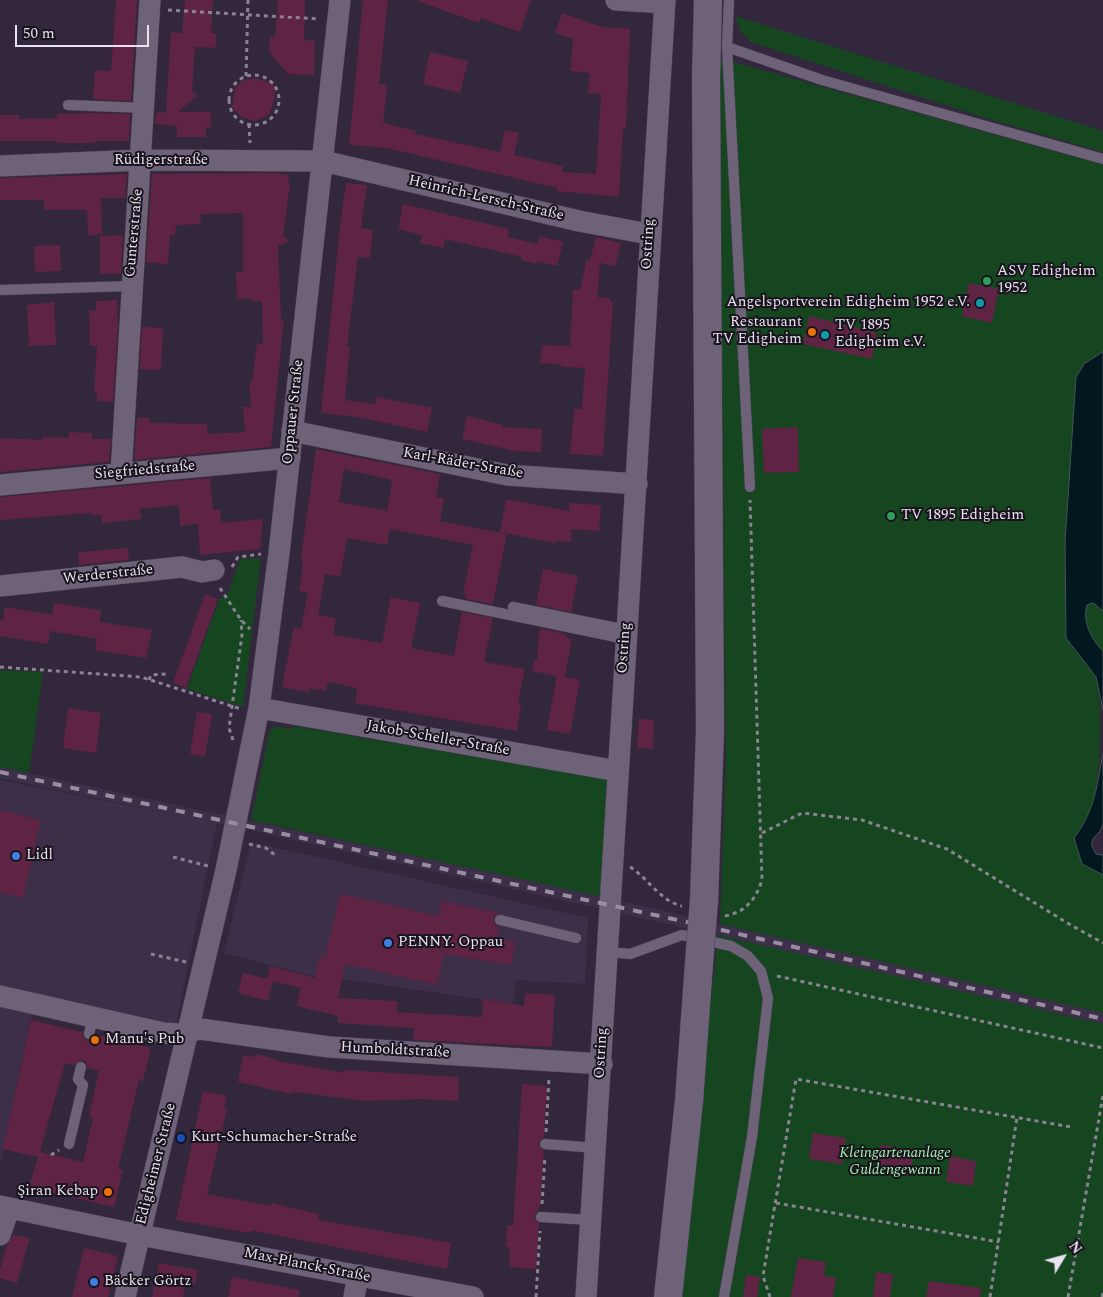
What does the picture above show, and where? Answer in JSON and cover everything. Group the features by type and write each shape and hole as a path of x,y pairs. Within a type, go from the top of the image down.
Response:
{"street":[{"path":"616,0 665,2"},
{"path":"668,1297 689,1101 704,908 710,731 706,79 708,0"},
{"name":"Ostring","path":"586,1297 602,1064 626,634 637,484 649,234 665,2"},
{"name":"Gunterstraße","path":"121,473 131,286 141,160 150,4"},
{"name":"Oppauer Straße","path":"234,831 259,708 269,636 339,10"},
{"name":"Rüdigerstraße","path":"0,166 141,160 322,162"},
{"name":"Heinrich-Lersch-Straße","path":"322,162 579,221 649,234"},
{"name":"Karl-Räder-Straße","path":"292,431 507,475 637,484"},
{"name":"Siegfriedstraße","path":"0,485 290,458"},
{"name":"Werderstraße","path":"0,586 182,568 202,572 214,570"},
{"name":"Jakob-Scheller-Straße","path":"259,708 618,771"},
{"name":"Edigheimer Straße","path":"124,1297 189,1032 234,831"},
{"path":"0,996 91,1025 163,1033 179,1034 189,1032"},
{"name":"Humboldtstraße","path":"189,1032 210,1030 328,1047 602,1064"},
{"path":"0,1235 4,1207 140,1235"},
{"name":"Max-Planck-Straße","path":"140,1235 473,1297"},
{"path":"354,1297 358,1275"}],"lane":[{"path":"729,0 727,47 750,487"},
{"path":"727,47 822,80 1103,159"},
{"path":"68,105 144,108"},
{"name":"Gunterstraße","path":"0,290 131,286"},
{"path":"442,601 626,634"},
{"path":"513,607 626,634"},
{"path":"500,920 576,938"},
{"path":"608,952 630,954 682,935 731,946 748,956 761,971 768,998 752,1136 724,1297"},
{"path":"68,1144 82,1085 78,1079 81,1067"},
{"path":"545,1144 596,1148"},
{"path":"541,1217 591,1220"}],"path":[{"path":"246,76 248,0"},
{"path":"150,4 247,15 339,10"},
{"path":"246,76 263,76 270,80 279,94 277,110 265,122 249,124 235,116 231,109 229,101 233,86 246,76"},
{"path":"624,862 641,874 659,894 674,904 704,908 726,916 745,909 757,896 762,880 762,833 750,487"},
{"path":"269,636 253,632 241,620 221,592 214,570 233,567 238,557 279,553"},
{"path":"0,668 141,677 233,707 242,635 241,620"},
{"path":"149,680 151,675 167,674"},
{"path":"762,833 802,813 862,820 947,849 1068,924 1103,943"},
{"path":"234,831 275,855"},
{"path":"173,857 226,870"},
{"path":"151,954 204,967"},
{"path":"761,971 786,979 1103,1048"},
{"path":"536,1297 550,1060"},
{"path":"770,1297 763,1276 796,1079 1071,1127"},
{"path":"1068,1297 1103,1095"},
{"path":"990,1297 1018,1117"},
{"path":"776,1203 999,1242"},
{"path":"1102,1297 1103,1293"}],"shaded area":[{"path":"0,767 591,894 1103,1013 1103,1024 217,823 176,1025 36,994 0,1165 0,780 187,817 0,778"},
{"path":"251,842 588,918 585,984 516,980 513,1004 350,980 336,982 224,953"}],"green space":[{"path":"735,16 1103,131 1103,152 992,120 751,42 740,30"},
{"path":"719,58 1103,165 1103,352 1084,364 1066,638 1096,677 1100,708 1100,748 1096,789 1087,820 1074,838 1082,864 1103,875 1103,1013 720,924 726,761"},
{"path":"261,558 243,707 187,689 219,600 228,593 240,559"},
{"path":"1093,603 1103,611 1103,651 1091,636 1087,624 1087,605"},
{"path":"0,670 43,672 29,773 0,767"},
{"path":"276,726 292,729 293,726 609,780 602,897 251,820 270,730"},
{"name":"Kleingartenanlage Guldengewann","path":"718,935 1103,1024 1103,1297 679,1297"}],"water":[{"path":"1103,352 1103,611 1093,603 1087,605 1086,617 1091,635 1103,651 1103,710 1096,677 1066,638 1065,542 1076,377 1084,364"},
{"path":"1103,753 1103,823 1102,828 1092,840 1092,844 1096,854 1103,855 1103,875 1082,864 1074,838 1091,808"}],"building":[{"path":"116,0 137,0 131,101 93,99 95,70 111,71"},
{"path":"185,0 213,0 211,33 216,34 216,48 195,47 192,91 197,96 178,112 211,112 211,127 206,127 206,137 177,137 177,126 155,124 156,113 166,112 171,32 182,33"},
{"path":"278,0 305,0 304,40 315,41 314,75 288,74 269,52 270,37 275,37"},
{"path":"363,0 388,0 379,84 387,85 383,123 416,131 415,134 500,152 505,130 519,133 514,155 563,166 562,172 596,174 601,94 588,93 590,73 570,71 573,39 555,33 562,13 602,27 630,29 626,128 623,128 619,197 557,191 558,188 386,148 349,145"},
{"path":"420,0 531,0 520,32 481,18 479,23 420,2"},
{"path":"430,52 468,61 460,93 423,84"},
{"path":"253,78 274,83 275,98 269,115 255,121 241,117 232,107 235,88 244,80"},
{"path":"57,114 130,114 129,141 57,143 57,141 0,141 0,115 19,115 19,119 57,118"},
{"path":"274,173 289,175 288,184 290,184 283,236 290,241 278,246 281,320 284,319 271,447 134,460 137,418 150,418 150,423 207,424 207,434 245,432 243,407 251,407 249,383 252,382 257,344 263,344 262,301 251,301 251,298 237,299 236,272 243,272 243,213 200,214 201,224 176,225 175,235 170,235 168,264 146,262 152,174"},
{"path":"127,174 125,198 101,198 102,234 88,236 87,210 44,210 44,200 0,200 0,178"},
{"path":"346,183 367,185 361,228 373,230 370,258 358,257 347,346 350,346 345,400 375,404 376,397 432,408 427,432 358,417 321,413"},
{"path":"403,204 509,229 508,237 537,244 540,236 563,242 557,266 537,261 536,264 521,260 522,257 445,239 443,248 420,243 422,235 398,229"},
{"path":"123,235 121,274 100,274 100,236"},
{"path":"596,237 621,243 615,267 591,260 600,263 597,297 610,298 610,302 613,302 603,456 570,454 574,409 582,409 585,368 561,367 561,364 540,363 542,345 570,346 573,290 580,290 587,259 590,260"},
{"path":"60,245 61,271 35,272 34,246"},
{"name":"Angelsportverein Edigheim 1952 e.V.","path":"969,283 999,289 992,323 962,316"},
{"path":"117,300 118,325 113,402 97,401 97,392 94,392 97,346 90,346 89,311 96,310 96,301"},
{"path":"54,302 56,345 29,346 27,305"},
{"path":"809,316 877,333 872,359 803,344"},
{"path":"142,327 163,328 161,370 140,369"},
{"path":"467,416 501,424 501,427 542,429 541,452 515,451 462,439"},
{"path":"798,427 799,472 764,473 762,429"},
{"path":"69,432 92,433 92,439 111,439 109,462 0,472 0,438 43,440 43,437 68,438"},
{"path":"316,449 440,474 436,497 444,498 440,521 507,534 493,604 465,599 466,594 463,594 473,545 390,529 387,545 347,538 340,577 325,574 318,615 336,618 333,635 382,643 391,597 420,603 411,648 454,656 462,612 493,618 484,662 525,669 518,703 521,704 517,731 355,703 357,688 328,682 326,691 309,688 309,692 282,687 294,627 301,629 308,592 299,591 303,565 301,557","holes":["344,469 392,480 387,511 339,502"]},
{"path":"210,478 213,510 220,509 221,523 263,519 260,549 200,555 198,524 180,526 179,505 140,509 141,519 102,523 101,515 92,515 91,513 0,520 0,497"},
{"path":"506,499 569,511 570,503 601,505 599,531 571,529 571,542 556,541 555,543 500,532"},
{"path":"128,548 129,560 79,565 78,552"},
{"path":"543,569 578,576 571,612 536,605"},
{"path":"205,594 218,599 186,688 173,683"},
{"path":"54,603 101,610 100,622 152,630 146,658 95,650 97,639 50,631 48,644 0,636 0,619 3,620 5,607 52,615"},
{"path":"540,628 566,634 565,637 572,639 565,677 580,680 570,734 547,730 557,676 532,671 534,662 537,659"},
{"path":"68,708 101,713 96,753 63,748"},
{"path":"197,712 212,714 205,757 190,754"},
{"path":"639,719 654,720 653,749 637,748"},
{"name":"Lidl","path":"0,810 41,820 23,898 0,892"},
{"path":"340,894 438,916 442,901 498,913 493,919 495,925 499,927 497,939 515,942 511,965 444,954 437,985 345,964 338,998 398,1001 397,1012 482,1017 483,999 524,1006 525,993 555,995 552,1047 413,1040 414,1028 338,1023 338,1016 297,1006 301,988 273,981 268,1001 238,993 243,973 267,979 270,966 315,978 319,957 325,958"},
{"path":"31,1020 82,1032 87,1041 96,1035 151,1048 143,1081 139,1080 118,1169 123,1170 114,1207 29,1187 38,1157 3,1149","holes":["82,1060 86,1062 88,1068 99,1071 89,1116 93,1118 83,1162 40,1152 65,1063 74,1065"]},
{"path":"256,1054 274,1058 273,1060 344,1073 344,1070 459,1077 458,1101 421,1099 367,1101 293,1092 292,1094 238,1082 243,1055 255,1057"},
{"path":"522,1084 547,1086 544,1137 538,1144 544,1151 540,1204 539,1210 534,1216 539,1223 536,1269 509,1267 510,1247 506,1247 507,1225 513,1226"},
{"path":"203,1091 227,1096 224,1109 227,1109 207,1194 271,1206 272,1203 319,1214 318,1220 451,1243 447,1269 251,1230 251,1233 176,1220"},
{"path":"813,1133 846,1138 842,1164 809,1159"},
{"path":"881,1145 914,1150 910,1176 877,1171"},
{"path":"950,1156 976,1161 973,1186 946,1182"},
{"path":"13,1235 30,1238 17,1283 0,1278 0,1270 7,1245"},
{"name":"Bäcker Görtz","path":"84,1248 118,1256 108,1297 72,1297"},
{"path":"798,1258 826,1262 824,1276 836,1278 833,1297 791,1297"},
{"path":"159,1263 198,1270 195,1285 185,1283 183,1297 152,1297"},
{"path":"876,1272 893,1274 890,1297 873,1297"},
{"path":"746,1275 760,1277 757,1297 743,1297"},
{"path":"232,1277 300,1290 299,1297 228,1297"},
{"path":"929,1281 981,1288 980,1297 926,1297"}],"railway":[{"path":"0,772 696,924 1103,1019"}],"place":[{"name":"ASV Edigheim 1952","path":"987,281"},
{"name":"Angelsportverein Edigheim 1952 e.V.","path":"980,303"},
{"name":"Restaurant TV Edigheim","path":"812,332"},
{"name":"TV 1895 Edigheim e.V.","path":"825,335"},
{"name":"TV 1895 Edigheim","path":"891,516"},
{"name":"Lidl","path":"16,856"},
{"name":"PENNY. Oppau","path":"388,943"},
{"name":"Manu's Pub","path":"95,1040"},
{"name":"Kurt-Schumacher-Straße","path":"181,1138"},
{"name":"Şiran Kebap","path":"108,1192"},
{"name":"Bäcker Görtz","path":"94,1282"}]}
